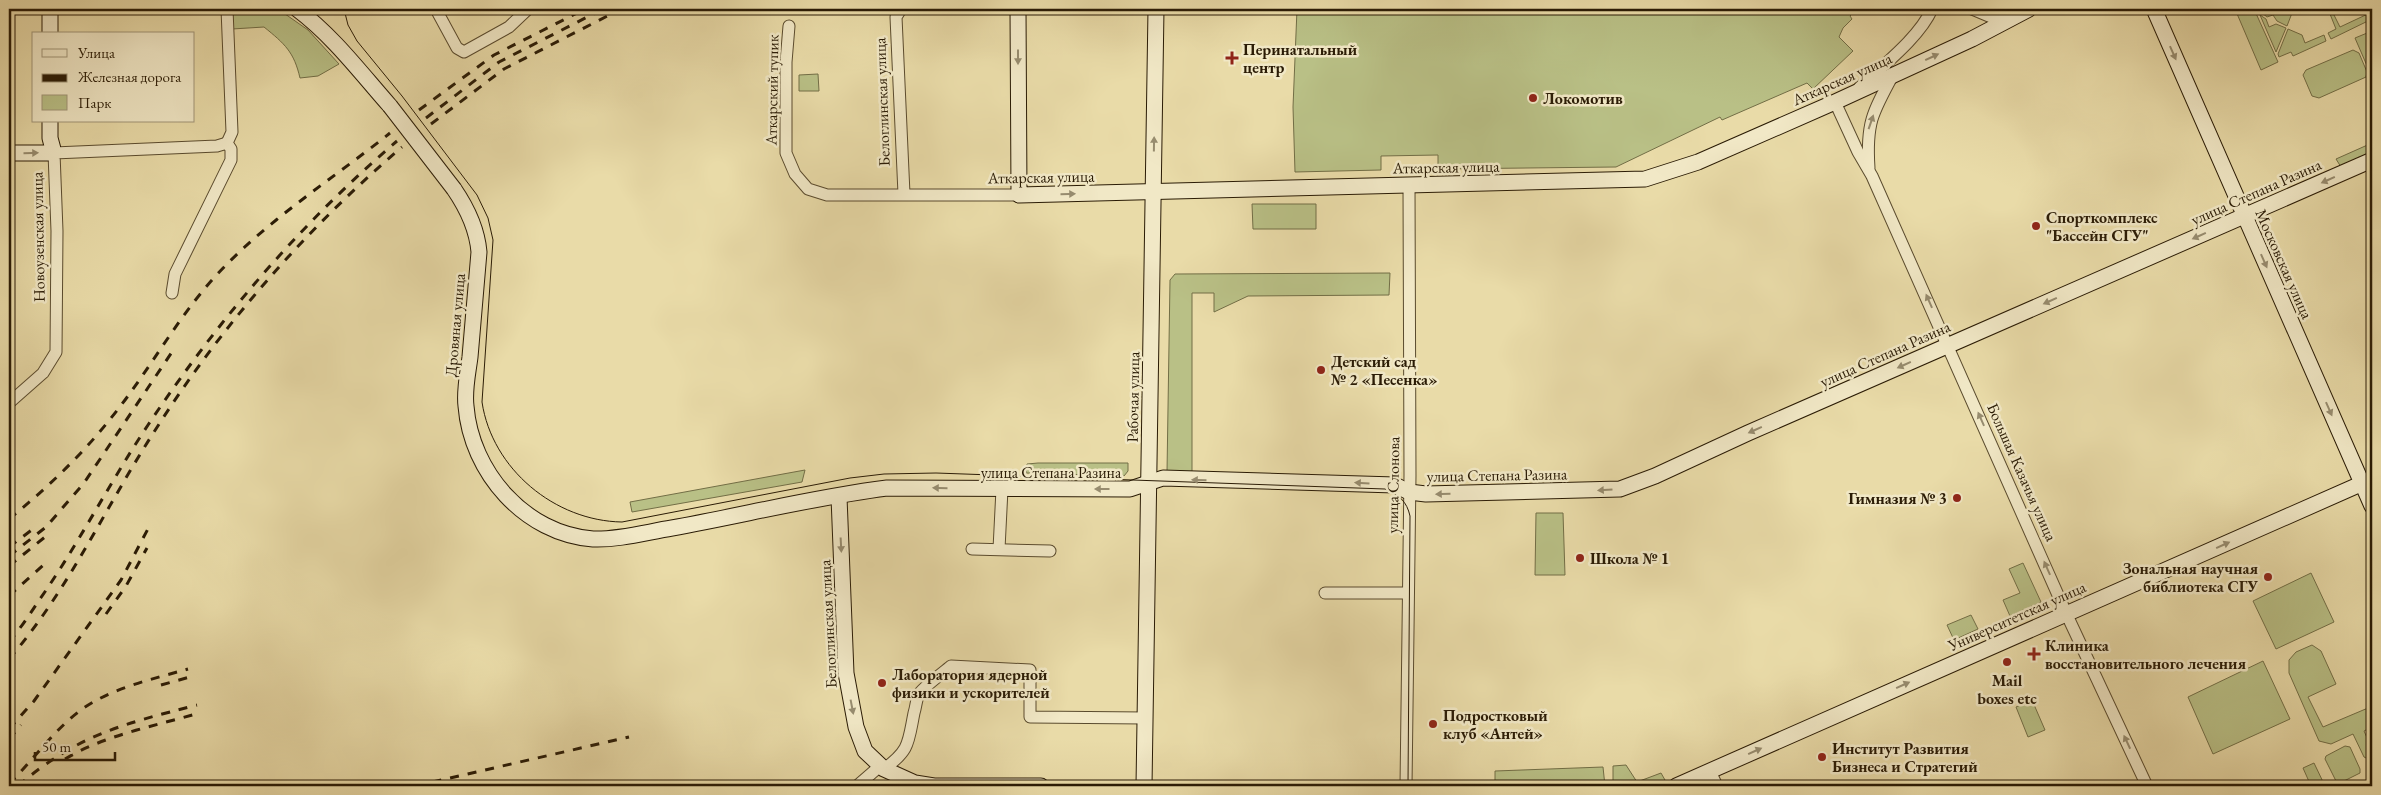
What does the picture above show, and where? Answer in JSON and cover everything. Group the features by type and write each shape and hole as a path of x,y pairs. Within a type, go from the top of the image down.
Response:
{"main road":[{"path":"50,9 50,32"},
{"name":"Дровяная улица","path":"297,9 314,21 341,49 390,106 454,189 470,215 478,239 479,252 466,405 477,454 488,473 522,511 544,525 562,533"},
{"path":"1018,9 1019,195"},
{"name":"Рабочая улица","path":"1144,786 1156,9"},
{"name":"Московская улица","path":"2154,9 2244,216 2367,482 2372,506"},
{"name":"Аткарская улица","path":"1019,195 1645,179 1698,162 1853,94 1978,36 2025,10"},
{"name":"Новоузенская улица","path":"50,122 50,138 54,153"},
{"path":"9,153 54,153"},
{"name":"улица Степана Разина","path":"562,533 594,539 622,536 887,488 1130,489 1164,478 1351,482 1395,485 1409,492 1426,494 1620,489 1655,476 2372,160"},
{"name":"Университетская улица","path":"1676,786 2367,482"},
{"name":"Белоглинская улица","path":"839,497 849,690 859,739 866,751 882,767"},
{"path":"882,767 915,783 934,786 1041,786"}],"street":[{"path":"54,153 217,146 227,143 232,132 226,9"},
{"path":"438,9 457,48 464,52 510,27 528,9"},
{"name":"Белоглинская улица","path":"900,9 896,17 904,194"},
{"path":"1853,94 1922,26 1932,9"},
{"path":"1972,9 1991,17 2025,10"},
{"name":"Аткарский тупик","path":"789,26 786,62 786,153 795,174 808,189 827,195"},
{"name":"Большая Казачья улица","path":"1869,170 1868,130 1880,98 1893,75"},
{"name":"Большая Казачья улица","path":"1835,102 1858,152 1869,170 1949,345 2066,613 2147,786"},
{"path":"172,293 175,274 231,160 232,149 227,143"},
{"name":"Новоузенская улица","path":"9,403 43,373 56,352 54,153"},
{"name":"улица Слонова","path":"1406,786 1409,492 1409,185"},
{"name":"Аткарская улица","path":"827,195 1019,195"},
{"path":"999,549 1002,489"},
{"path":"972,549 1050,550"},
{"path":"1324,593 1408,594"},
{"path":"857,786 882,767 901,757 908,745 918,696 924,687 935,681 951,666 1030,670 1030,716 1146,718"},
{"path":"1710,771 1717,786"}],"green space":[{"path":"231,9 278,9 308,30 339,64 318,76 300,78 295,61 288,49 264,27 232,29"},
{"name":"Локомотив","path":"1297,9 1857,9 1850,16 1852,19 1843,28 1839,37 1853,51 1813,89 1807,83 1722,120 1720,117 1616,167 1438,169 1438,155 1381,156 1381,170 1295,172 1293,107"},
{"path":"2235,9 2254,9 2278,62 2261,70"},
{"path":"2257,9 2291,9 2292,13 2287,26 2277,21 2273,15 2267,17"},
{"path":"2372,12 2372,19 2331,39 2328,33 2336,29 2330,14 2333,13 2340,27"},
{"path":"2260,15 2266,19 2269,27 2276,24 2286,28 2276,52"},
{"path":"2288,29 2302,35 2305,43 2324,35 2326,41 2293,56 2291,52 2279,57 2278,54"},
{"path":"2372,31 2372,74 2371,75 2355,38"},
{"path":"2353,50 2359,53 2367,72 2366,77 2319,98 2312,96 2303,75 2306,70"},
{"path":"818,74 819,91 799,91 799,75"},
{"path":"2372,143 2372,154 2341,167 2336,159"},
{"path":"1252,204 1316,204 1316,229 1253,229"},
{"path":"1390,273 1389,295 1248,296 1214,312 1214,293 1192,293 1192,475 1167,472 1170,280 1175,274"},
{"path":"1128,463 1128,471 1124,476 1026,473 1027,464"},
{"path":"805,470 802,482 632,512 630,502"},
{"path":"1536,513 1563,513 1565,575 1535,575"},
{"path":"2023,563 2041,602 2010,616 2003,600 2020,593 2009,569"},
{"path":"2311,573 2334,622 2276,649 2253,601"},
{"path":"1971,615 1978,629 1954,640 1947,625"},
{"path":"2312,645 2321,651 2336,684 2308,697 2323,727 2368,708 2372,718 2372,727 2364,731 2372,749 2372,761 2364,757 2353,734 2331,744 2319,741 2289,673 2289,660 2296,652"},
{"path":"2263,661 2290,719 2213,754 2188,697"},
{"path":"2032,700 2045,730 2028,737 2016,707"},
{"path":"2345,746 2350,747 2360,773 2342,782 2336,781 2325,759 2326,756"},
{"path":"2314,763 2325,786 2311,786 2303,768"},
{"path":"1626,765 1637,782 1661,773 1665,780 1651,786 1613,786 1613,766"},
{"path":"1603,767 1605,786 1495,786 1495,771"}],"tram line":[{"path":"344,9 348,25 357,41 402,96 477,195 488,218 493,240 482,402 488,426 499,449 513,469 531,487 551,501 573,512 597,519 622,522 850,478 884,474 936,473 1385,489 1402,499 1410,516 1408,786"}],"railway":[{"path":"419,110 494,55 585,9"},
{"path":"426,118 499,62 603,9"},
{"path":"431,124 504,69 621,9"},
{"path":"9,519 63,472 88,446 137,384 198,296 232,259 275,221 390,133"},
{"path":"9,642 54,578 148,425 203,348 262,275 294,240 361,173 397,141"},
{"path":"9,659 50,606 154,432 208,354 267,280 299,245 332,211 402,147"},
{"path":"9,556 46,527 84,483 174,349"},
{"path":"9,729 34,701 121,580 150,525"},
{"path":"9,547 37,526"},
{"path":"9,566 50,533"},
{"path":"106,614 126,586 147,548"},
{"path":"9,596 49,560"},
{"path":"9,784 71,718 93,702 133,685 188,669"},
{"path":"161,685 190,677"},
{"path":"18,786 60,754 81,743 146,718 197,705"},
{"path":"65,759 113,737 199,713"},
{"path":"9,739 21,725"},
{"path":"415,786 629,737"}],"place":[{"name":"Перинатальный центр","path":"1232,58"},
{"name":"Локомотив","path":"1533,98"},
{"name":"Спорткомплекс \"Бассейн СГУ\"","path":"2036,226"},
{"name":"Детский сад № 2 «Песенка»","path":"1321,370"},
{"name":"Гимназия № 3","path":"1957,498"},
{"name":"Школа № 1","path":"1580,558"},
{"name":"Зональная научная библиотека СГУ","path":"2268,577"},
{"name":"Клиника восстановительного лечения","path":"2034,654"},
{"name":"Mail boxes etc","path":"2007,662"},
{"name":"Лаборатория ядерной физики и ускорителей","path":"882,683"},
{"name":"Подростковый клуб «Антей»","path":"1433,724"},
{"name":"Институт Развития Бизнеса и Стратегий","path":"1822,757"}]}
